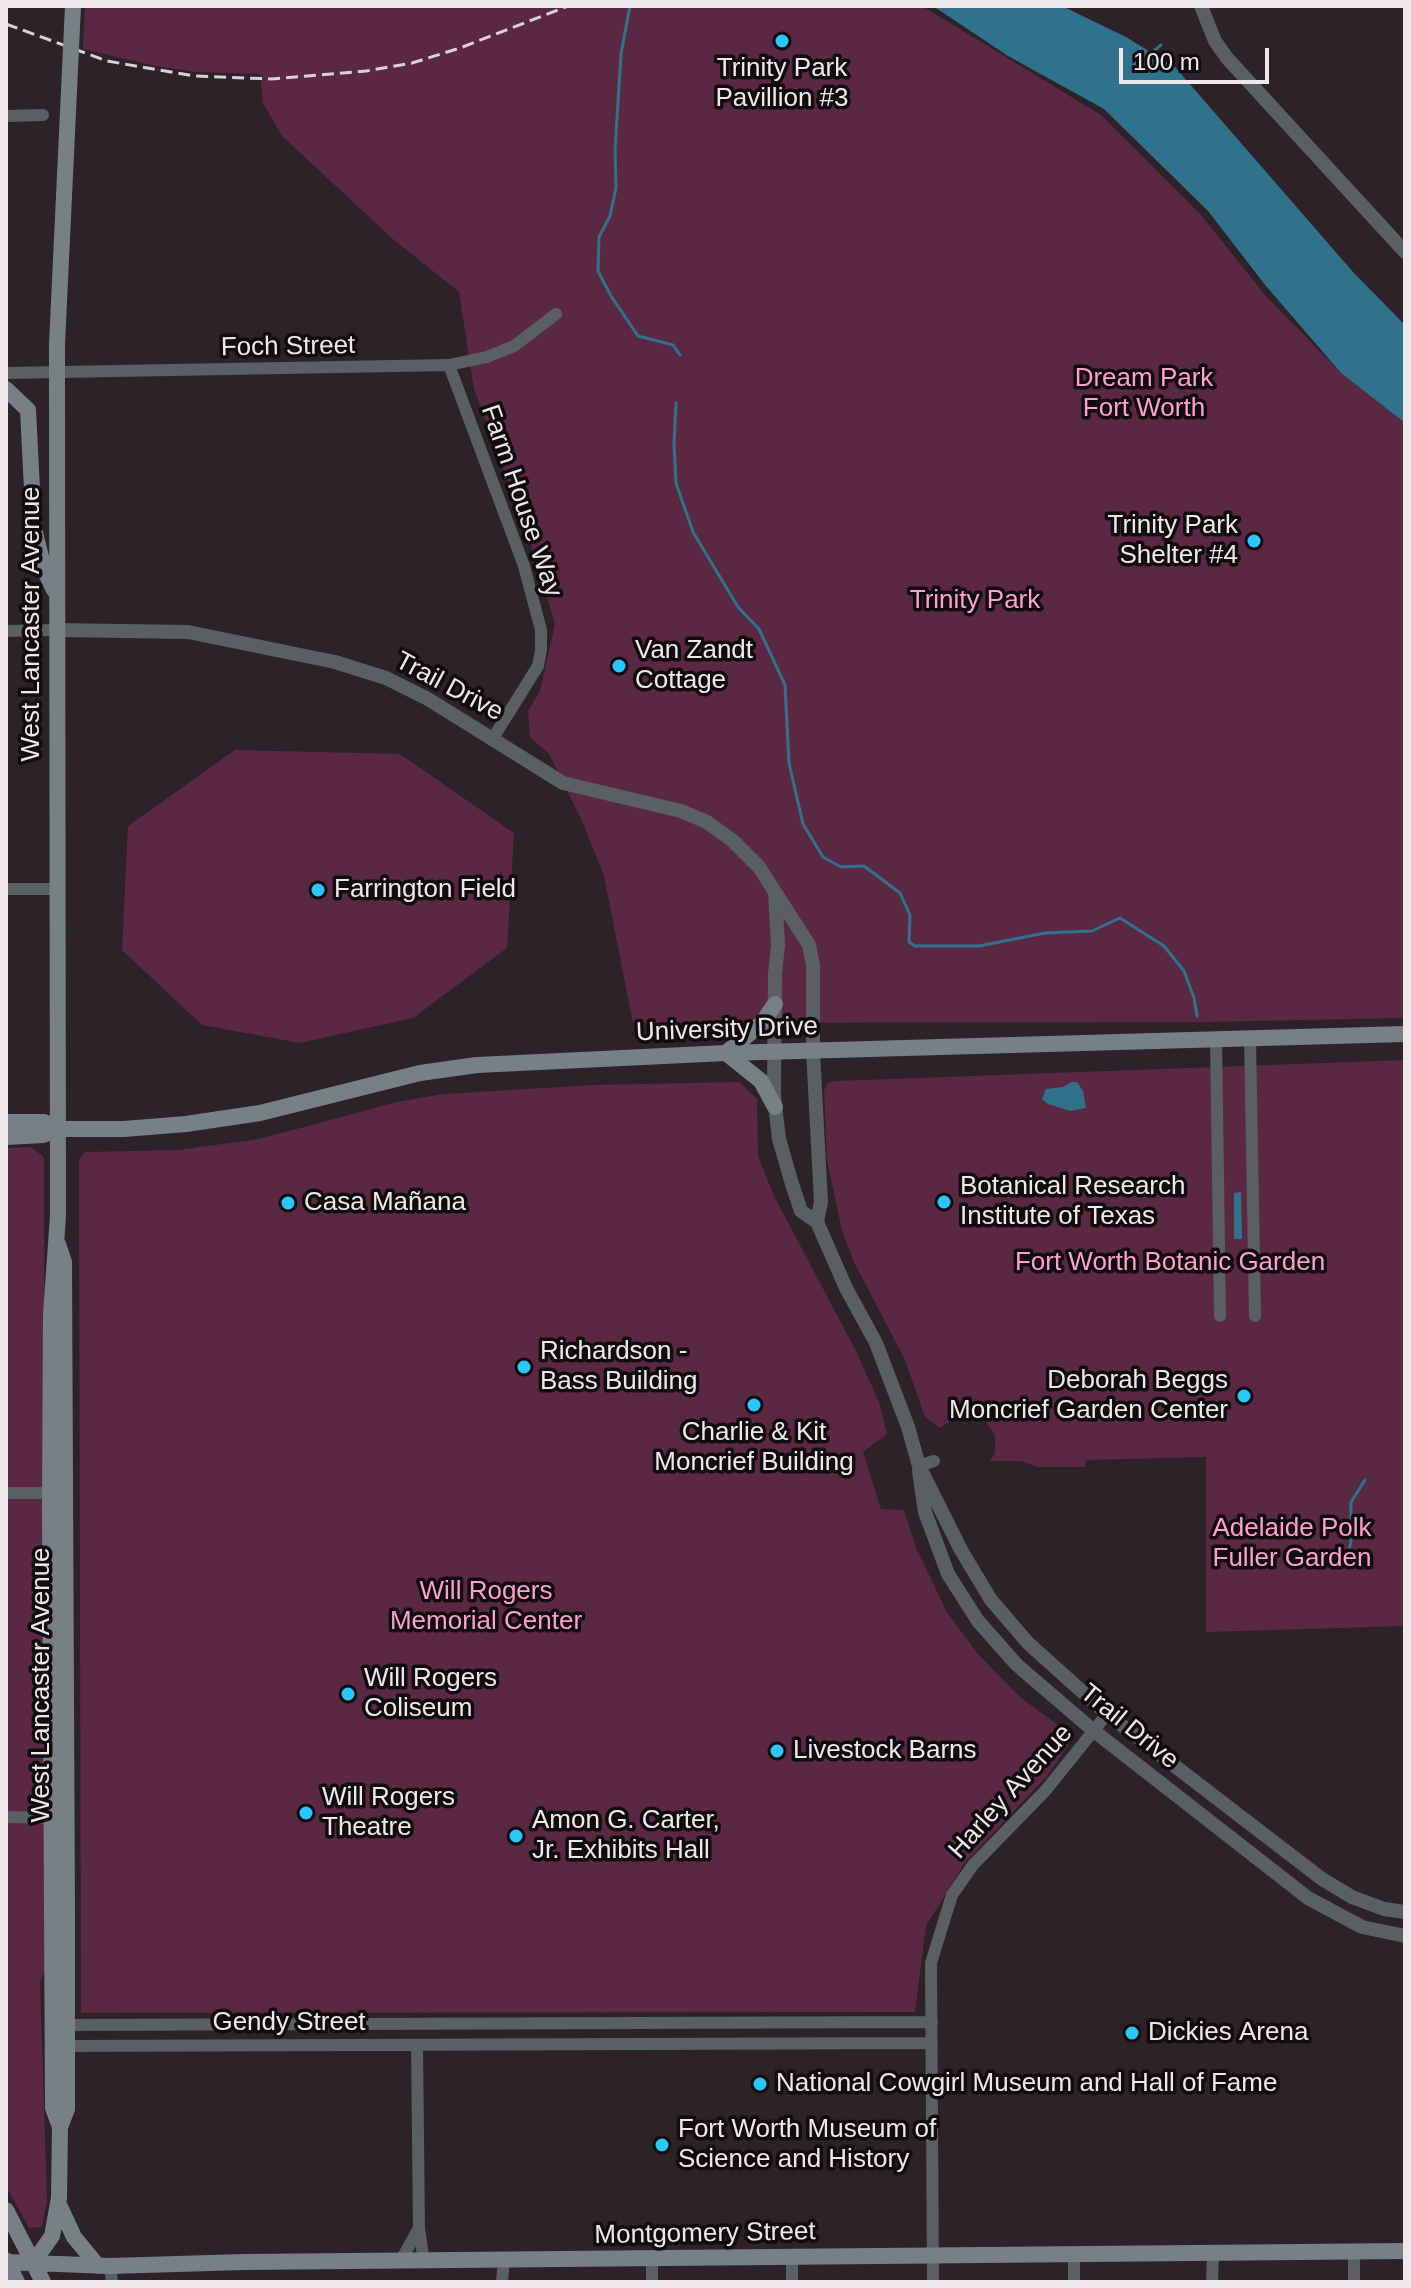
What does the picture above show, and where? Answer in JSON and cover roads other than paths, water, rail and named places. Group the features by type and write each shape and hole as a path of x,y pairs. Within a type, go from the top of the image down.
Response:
{"main road":[{"name":"West Lancaster Avenue","path":"33,2263 52,2236 59,2204 60,2127 67,2109 60,2046 58,1492 51,1314 53,1250 57,1243 58,1129 55,889 57,328 73,6"},
{"path":"6,389 28,410 34,529 44,569 56,594"},
{"path":"775,1004 762,1023 726,1053 761,1081 775,1107"},
{"name":"University Drive","path":"6,1137 43,1135 58,1129 124,1129 186,1124 260,1113 420,1073 477,1065 726,1053 1405,1034"},
{"name":"University Drive","path":"6,1122 44,1122 58,1129"},
{"path":"59,2204 67,2225 107,2271"},
{"path":"6,2210 43,2282"},
{"name":"Montgomery Street","path":"6,2262 107,2271 244,2262 1405,2251"},
{"path":"6,2262 17,2282"}],"street":[{"path":"1201,6 1215,41 1227,58 1405,252"},
{"path":"6,116 43,115"},
{"name":"Foch Street","path":"6,373 449,365 487,357 514,346 556,314"},
{"name":"Farm House Way","path":"449,365 524,566 541,630 538,666 493,738"},
{"path":"6,631 56,630"},
{"name":"Trail Drive","path":"56,630 188,632 335,662 386,678 428,699 563,783 681,811 707,822 733,841 759,867 809,945 813,965 813,1051 821,1202 817,1222"},
{"path":"6,889 55,889"},
{"name":"Trail Drive","path":"775,892 778,920 775,1107 779,1139 801,1211 817,1222 885,1364 919,1466 961,1550 991,1600 1028,1643 1107,1714 1322,1879 1352,1897 1384,1909 1405,1912"},
{"path":"1250,1037 1255,1316"},
{"path":"1216,1038 1220,1316"},
{"path":"919,1466 934,1461"},
{"name":"Trail Drive","path":"919,1466 925,1512 937,1549 961,1596 978,1621 1017,1665 1094,1731 1308,1898 1362,1927 1405,1936"},
{"path":"6,1493 58,1492"},
{"name":"Harley Avenue","path":"933,2282 931,1963 952,1895 973,1865 1046,1790 1107,1714"},
{"path":"6,1817 59,1818"},
{"name":"Gendy Street","path":"60,2025 932,2022"},
{"path":"295,2025 295,2045"},
{"path":"525,2025 526,2045"},
{"name":"Gendy Street","path":"60,2046 932,2043"},
{"path":"417,2045 419,2228 424,2262"},
{"path":"400,2262 419,2228"},
{"path":"1354,2252 1354,2282"},
{"path":"1212,2282 1213,2253"},
{"path":"1074,2254 1074,2282"},
{"path":"792,2256 792,2282"},
{"path":"652,2258 652,2282"},
{"path":"502,2282 504,2260"}],"water":[{"path":"933,6 1062,6 1126,37 1175,67 1353,272 1405,325 1405,423 1341,373 1266,286 1208,211 1104,109 1008,56"},
{"path":"1077,1082 1083,1091 1086,1108 1070,1111 1042,1099 1046,1089 1063,1087"},
{"path":"1241,1192 1242,1239 1234,1239 1234,1193"}],"waterway":[{"path":"630,6 621,54 615,150 616,188 610,216 599,237 598,271 638,336 673,345 680,355"},
{"path":"1151,53 1161,45"},
{"path":"676,403 676,483 693,532 738,607 759,629 785,685 789,763 803,824 823,857 841,867 864,866 900,893 910,915 909,942 915,946 979,946 1045,933 1092,931 1120,918 1164,946 1184,971 1197,1016"},
{"path":"1346,1565 1351,1541 1351,1502 1365,1480"}],"railway":[{"path":"6,24 107,61 194,76 272,79 366,71 412,63 568,6"}],"place":[{"name":"Trinity Park Pavillion #3","path":"782,41"},
{"name":"Trinity Park Shelter #4","path":"1254,541"},
{"name":"Van Zandt Cottage","path":"619,666"},
{"name":"Farrington Field","path":"318,890"},
{"name":"Botanical Research Institute of Texas","path":"944,1202"},
{"name":"Casa Mañana","path":"288,1203"},
{"name":"Richardson - Bass Building","path":"524,1367"},
{"name":"Deborah Beggs Moncrief Garden Center","path":"1244,1396"},
{"name":"Charlie & Kit Moncrief Building","path":"754,1405"},
{"name":"Will Rogers Coliseum","path":"348,1694"},
{"name":"Livestock Barns","path":"777,1751"},
{"name":"Will Rogers Theatre","path":"306,1813"},
{"name":"Amon G. Carter, Jr. Exhibits Hall","path":"516,1836"},
{"name":"Dickies Arena","path":"1132,2033"},
{"name":"National Cowgirl Museum and Hall of Fame","path":"760,2084"},
{"name":"Fort Worth Museum of Science and History","path":"662,2145"}],"park label":[{"name":"Dream Park Fort Worth","path":"1144,394"},
{"name":"Trinity Park","path":"975,601"},
{"name":"Fort Worth Botanic Garden","path":"1170,1263"},
{"name":"Adelaide Polk Fuller Garden","path":"1292,1544"},
{"name":"Will Rogers Memorial Center","path":"486,1607"}]}
